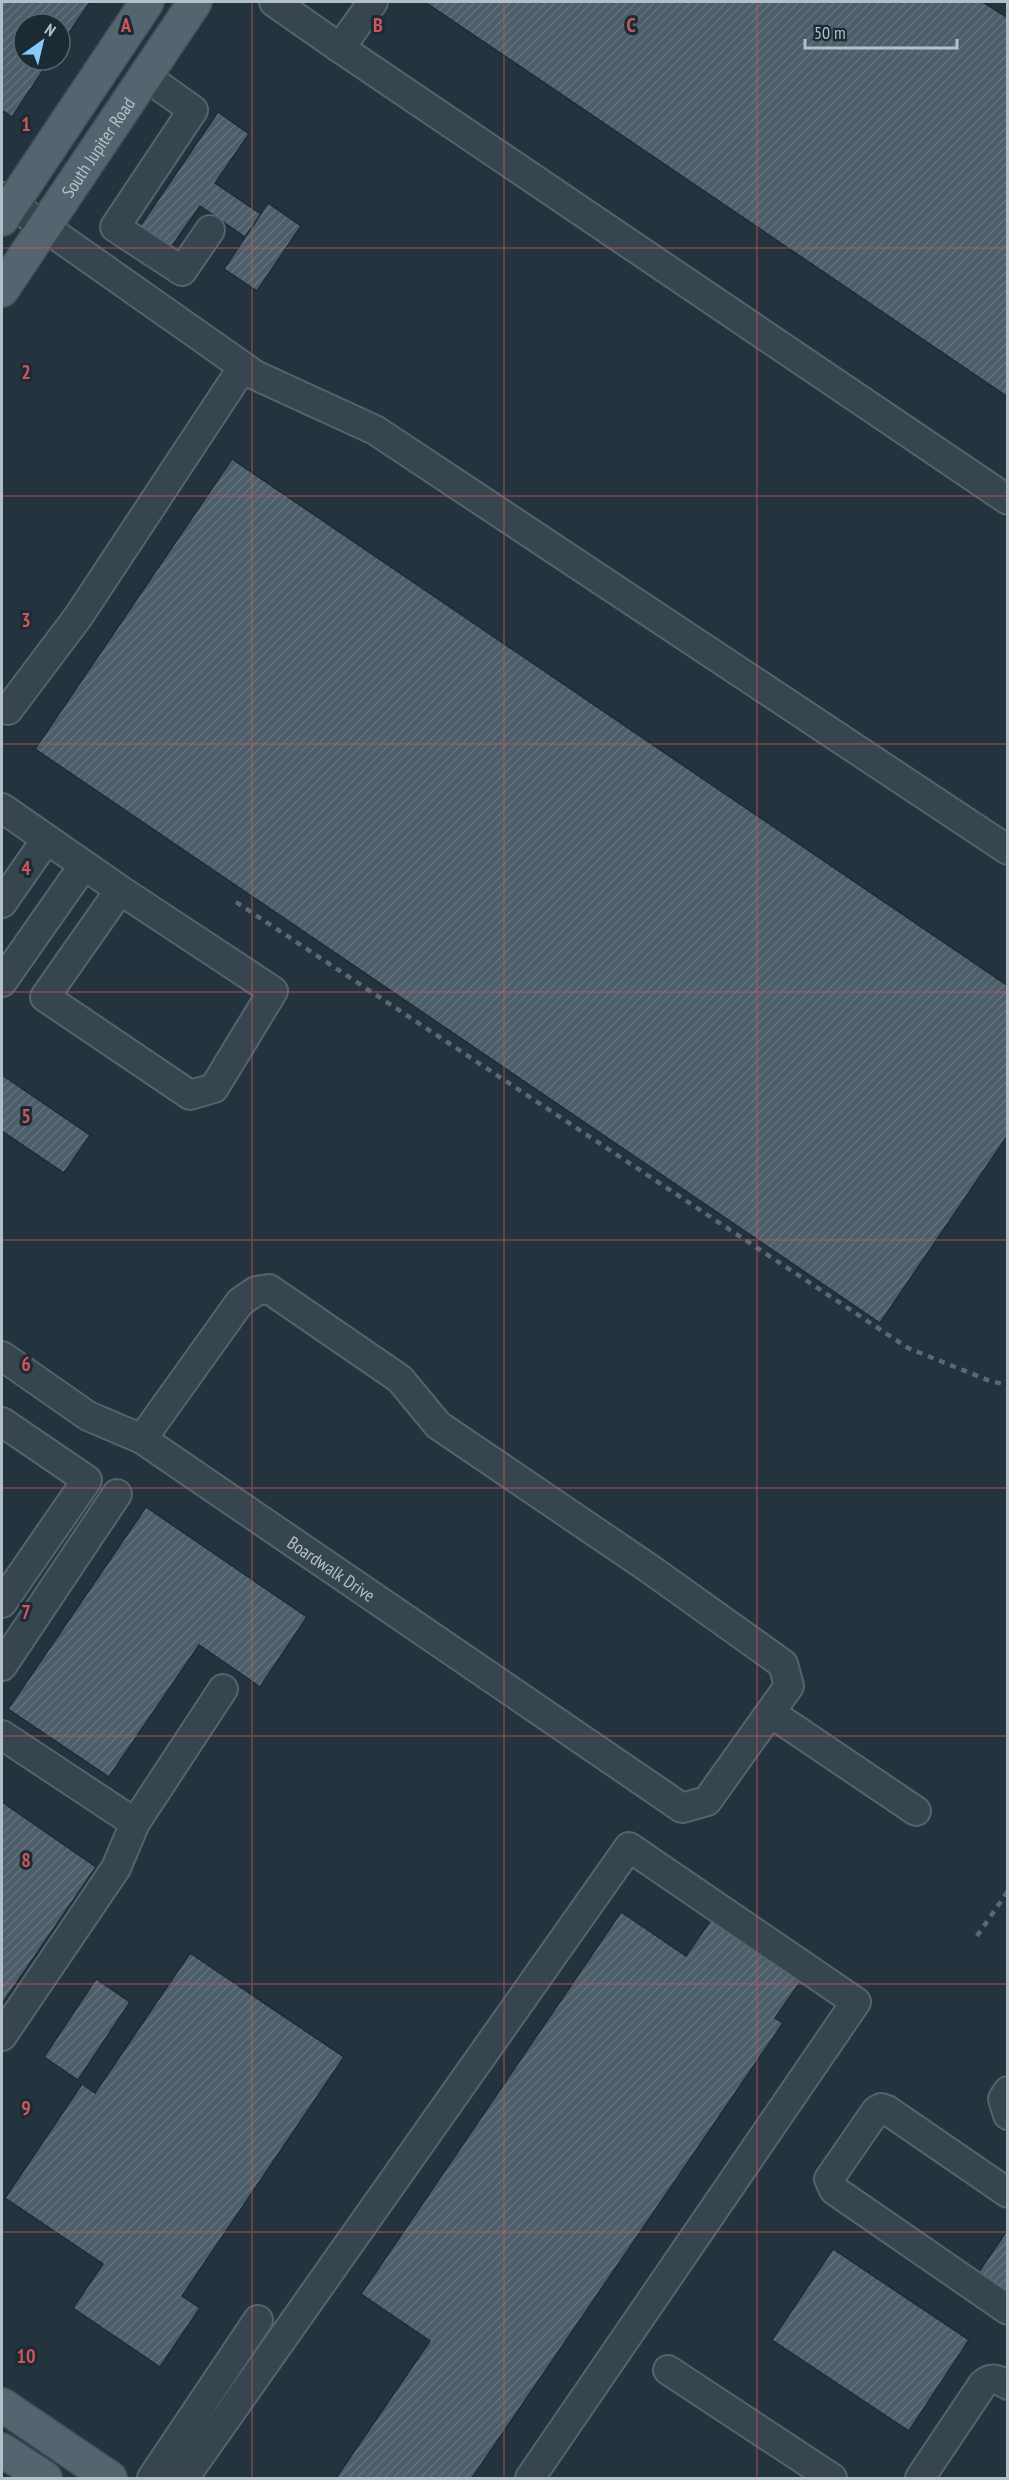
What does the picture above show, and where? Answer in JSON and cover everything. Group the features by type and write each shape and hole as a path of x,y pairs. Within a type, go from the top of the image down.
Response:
{"main road":[{"path":"5,207 147,2"},
{"name":"South Jupiter Road","path":"2,291 195,2"},
{"path":"2,2405 110,2478"},
{"path":"2,2450 45,2478"}],"lane":[{"path":"274,2 1008,500"},
{"path":"340,48 373,2"},
{"path":"145,76 193,110 115,227 182,271"},
{"path":"5,207 44,228 255,375 375,430 1008,850"},
{"path":"157,307 210,230"},
{"path":"8,710 78,617 243,367"},
{"path":"5,819 46,840 273,991 214,1088 190,1095 45,997 120,890"},
{"path":"2,903 46,840"},
{"path":"2,982 84,866"},
{"name":"Boardwalk Drive","path":"2,1356 88,1416 142,1439 682,1808 707,1801 789,1686 783,1664 650,1569 438,1425 400,1378 269,1289 256,1291 240,1302 142,1439"},
{"path":"2,1422 87,1480 2,1603"},
{"path":"2,1666 117,1494"},
{"path":"2,2036 116,1868 135,1823 223,1689"},
{"path":"771,1713 916,1811"},
{"path":"2,1735 135,1823"},
{"path":"184,2478 629,1847 856,2002 530,2478"},
{"path":"1008,2091 1003,2099 1008,2115"},
{"path":"1008,2193 881,2108 876,2111 829,2179 834,2190 1008,2310"},
{"path":"152,2478 258,2320"},
{"path":"669,2370 832,2478"},
{"path":"920,2478 983,2384 988,2380 996,2379 1008,2385"}],"building":[{"path":"2,2 90,2 72,28 72,12 12,12 12,72 42,72 12,117 2,110"},
{"path":"425,2 983,2 1008,18 1008,397"},
{"path":"218,112 249,134 215,183 261,214 245,237 200,206 167,253 136,232"},
{"path":"268,203 301,226 257,291 224,269"},
{"path":"232,459 1008,986 1008,1135 880,1323 35,749"},
{"path":"2,1075 90,1135 64,1173 2,1131"},
{"path":"146,1507 307,1617 260,1687 199,1645 109,1777 8,1709"},
{"path":"2,1802 96,1867 2,2004"},
{"path":"621,1912 686,1956 713,1917 803,1978 775,2018 783,2023 472,2478 336,2478 430,2341 361,2294"},
{"path":"190,1953 344,2057 182,2296 200,2308 160,2367 73,2308 103,2264 5,2198 82,2084 95,2093"},
{"path":"96,1979 130,2002 78,2080 44,2057"},
{"path":"1008,2229 1008,2297 976,2276"},
{"path":"833,2249 969,2340 909,2431 772,2340"}],"railway":[{"path":"236,902 908,1348 990,1381 1008,1385"},
{"path":"977,1936 1008,1891"}]}
